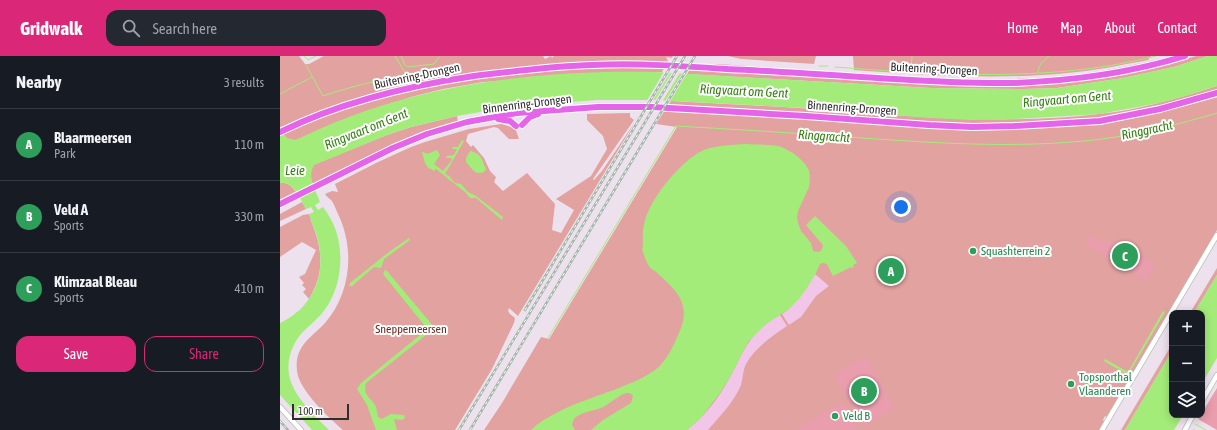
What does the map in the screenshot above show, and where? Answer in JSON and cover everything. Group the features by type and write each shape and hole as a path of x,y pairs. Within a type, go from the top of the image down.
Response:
{"highway":[{"name":"Buitenring-Drongen","path":"280,132 331,110 357,101 411,87 440,81 511,71 564,66 655,65 932,81 1013,83 1094,76 1153,65 1185,56"},
{"name":"Binnenring-Drongen","path":"282,203 393,148 427,134 468,122 493,117 542,111 652,107 929,125 972,127 1014,126 1100,121 1160,109 1217,93"},
{"path":"493,117 510,120 519,126 530,117 542,111"}],"street":[{"path":"1102,430 1217,235"},
{"path":"1205,396 1217,375"},
{"path":"280,407 301,430"},
{"path":"1185,430 1192,418"}],"green space":[{"path":"280,56 299,56 305,64 309,64 324,56 543,56 545,59 551,56 552,58 554,56 673,56 672,58 666,57 668,61 662,72 483,82 443,89 411,97 335,123 296,140 286,137 280,128"},
{"path":"728,56 816,56 814,64 741,59"},
{"path":"853,56 1151,56 1148,60 1087,71 1040,75 987,76 933,75 854,70"},
{"path":"1177,56 1139,66 1102,73 1064,77 1026,79 987,80 910,77 708,65 718,64 884,75 972,79 1015,79 1074,75 1102,71"},
{"path":"1196,56 1208,56 1174,67 1123,78 1057,88 931,88 687,74 690,69 958,85 1018,85 1108,76 1137,71"},
{"path":"1217,86 1217,230 1107,417 1105,416 1099,430 484,430 502,403 541,337 549,339 677,127 656,124 671,101 789,107 964,119 1031,119 1099,114 1129,110 1174,99"},
{"name":"Sneppemeersen","path":"630,113 630,117 634,120 593,179 594,180 602,171 635,122 518,316 509,308 508,311 515,318 514,323 492,369 455,430 343,430 322,411 308,395 303,386 297,371 297,362 298,355 305,343 325,323 334,311 345,285 348,270 347,242 334,205 325,194 332,191 338,192 335,184 411,147 469,129 501,124 515,128 519,139 509,139 498,128 494,127 468,134 466,141 471,147 473,145 484,158 490,171 496,177 494,182 503,191 527,173 555,204 552,230 561,233 574,210 556,199 591,176 607,149 603,136 587,120 587,114"},
{"path":"457,116 458,122 420,134 379,151 327,179 326,177 313,184 310,174 313,165 387,135 411,127"},
{"path":"280,183 288,184 296,192 280,201"},
{"path":"302,202 306,209 280,221 280,214"},
{"path":"309,214 319,245 320,263 317,281 309,299 303,292 306,289 302,285 304,283 299,277 305,274 316,250 302,242 280,257 280,227 303,215"},
{"path":"1217,268 1217,275 1196,310 1192,310"},
{"path":"1169,349 1169,356 1125,430 1121,430"}],"sand":[{"path":"815,274 829,286 816,296 801,317 789,325 782,314 789,309"},
{"path":"780,315 787,326 764,343 750,358 745,366 741,385 735,397 726,409 708,430 687,430 713,404 752,338 768,322"}],"shaded area":[{"path":"1091,234 1101,241 1111,241 1116,243 1117,241 1142,252 1146,259 1156,265 1147,281 1085,244"},
{"path":"866,356 895,408 864,426 833,375"},
{"path":"1217,388 1217,430 1198,419 1205,418 1205,408"},
{"name":"Veld B","path":"843,402 858,430 794,430"}],"water":[{"path":"1208,56 1217,56 1217,86 1159,103 1100,114 972,120 806,108 654,100 597,100 543,104 486,111 411,127 387,135 314,165 311,175 312,184 320,202 315,205 318,210 323,207 333,222 338,238 340,249 340,272 334,293 329,303 320,315 297,339 291,351 288,370 291,382 298,396 307,408 329,430 312,430 280,395 280,323 293,315 303,306 311,295 317,283 320,270 320,256 318,242 309,214 314,212 311,207 306,209 293,188 285,183 280,183 280,128 286,137 296,140 324,127 382,105 472,84 533,76 594,72 656,72 931,88 1025,89 1057,88 1123,78 1174,67"},
{"path":"462,140 464,141 445,174 455,183 461,184 468,192 476,196 503,217 502,220 476,198 470,198 465,192 436,169 434,171 428,168 425,163 422,152 427,154 437,150 440,155 434,164 443,171 452,160 451,158 446,158 447,156 454,155 457,149 452,149 453,147 458,147"},
{"path":"746,144 782,147 792,152 804,163 809,171 810,181 809,187 798,211 797,217 801,231 811,243 813,251 821,251 823,246 822,244 806,225 815,216 846,246 857,263 853,265 854,267 833,276 827,264 820,264 807,288 799,299 789,309 766,324 748,342 720,393 700,419 687,430 591,430 603,420 631,403 633,396 630,393 625,393 603,407 582,413 576,417 572,425 575,430 531,430 550,416 585,400 642,378 659,367 666,359 674,344 684,315 683,306 676,292 650,267 646,261 642,248 643,230 651,205 673,175 698,153 709,148"},
{"path":"470,151 481,157 486,169 484,172 475,172 466,162 466,158"},
{"path":"409,238 410,240 384,259 381,268 374,267 352,286 349,286 350,283"},
{"path":"385,270 434,327 366,383 366,394 376,407 378,417 382,419 391,414 404,415 405,418 402,420 394,419 397,430 376,430 367,405 357,389 361,383 425,331 425,326 383,274"},
{"path":"1217,275 1217,358 1205,378 1205,310 1196,310"},
{"path":"1163,311 1165,312 1128,375 1104,361 1105,359 1128,372"},
{"path":"1169,356 1169,418 1181,418 1174,430 1125,430"}],"pier":[{"path":"665,70 671,71 652,102 646,102"},
{"path":"673,71 681,71 662,102 654,102"},
{"path":"683,72 688,72 669,103 664,103"}],"waterway":[{"path":"304,56 308,60 316,56"},
{"path":"395,56 406,74"},
{"path":"401,56 405,65 408,67 434,64 439,57"},
{"path":"911,71 912,56"},
{"path":"1038,73 1040,65 1049,56"},
{"path":"835,67 937,73 1040,73 1108,66 1156,56"},
{"path":"306,65 323,96 376,81 430,71"},
{"path":"819,66 828,66"},
{"path":"280,94 312,77"},
{"name":"Ringgracht","path":"548,338 676,126 968,144 1035,144 1117,137 1160,128 1217,113"},
{"path":"1195,424 1206,430"}],"railway":[{"path":"525,310 677,56"},
{"path":"459,430 685,56"},
{"path":"470,430 695,56"},
{"path":"280,421 288,430"}],"place":[{"name":"Squashterrein 2","path":"973,251"},
{"name":"Klimzaal Bleau","path":"1125,256"},
{"name":"Blaarmeersen","path":"891,271"},
{"name":"Topsporthal Vlaanderen","path":"1071,384"},
{"name":"Veld A","path":"864,391"},
{"name":"Veld B","path":"835,416"}],"water label":[{"name":"Ringvaart om Gent","path":"744,91"},
{"name":"Ringvaart om Gent","path":"1067,99"},
{"name":"Ringvaart om Gent","path":"366,129"},
{"name":"Leie","path":"295,170"}]}
